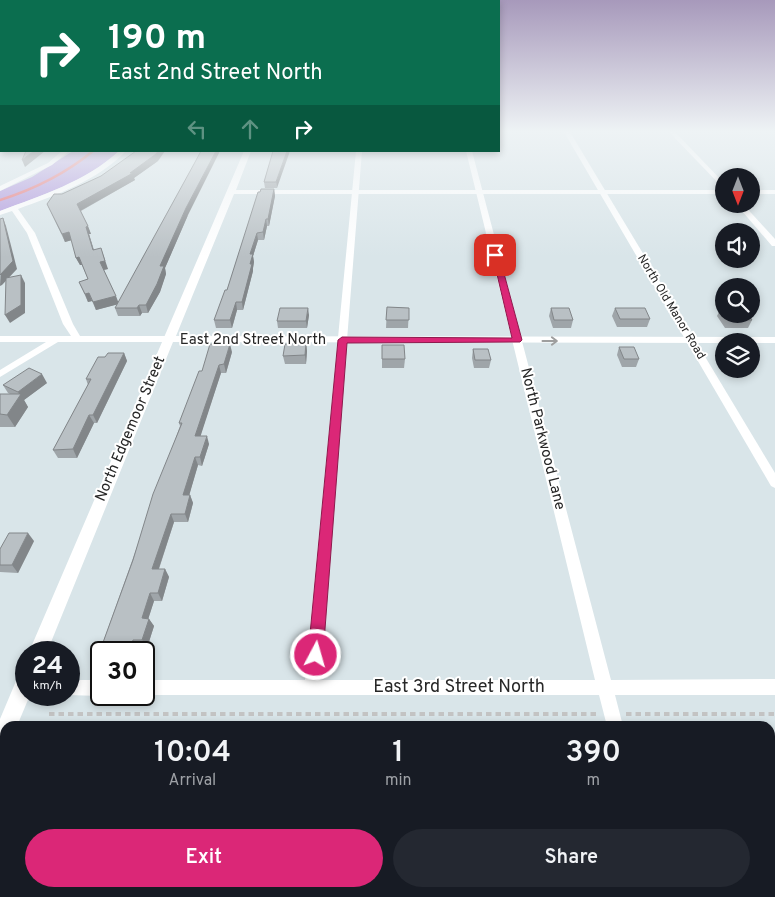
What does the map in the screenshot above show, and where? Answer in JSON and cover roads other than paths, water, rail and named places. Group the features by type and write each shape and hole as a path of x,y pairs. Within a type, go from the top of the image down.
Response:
{"street":[{"path":"1,186 28,174"},
{"path":"0,213 92,174"},
{"name":"North Edgemoor Street","path":"43,641 239,174"},
{"path":"312,688 357,174"},
{"name":"North Parkwood Lane","path":"475,174 614,721"},
{"name":"North Old Manor Road","path":"592,174 775,483"},
{"path":"231,192 715,192"},
{"path":"760,192 775,192"},
{"path":"14,208 31,233 68,324 78,339"},
{"path":"747,213 775,244"},
{"name":"East 2nd Street North","path":"0,339 775,340"},
{"path":"0,374 57,339"},
{"name":"East 3rd Street North","path":"155,688 775,687"},
{"path":"9,721 16,706"}],"waterway":[{"path":"0,200 25,191 60,174"}]}
